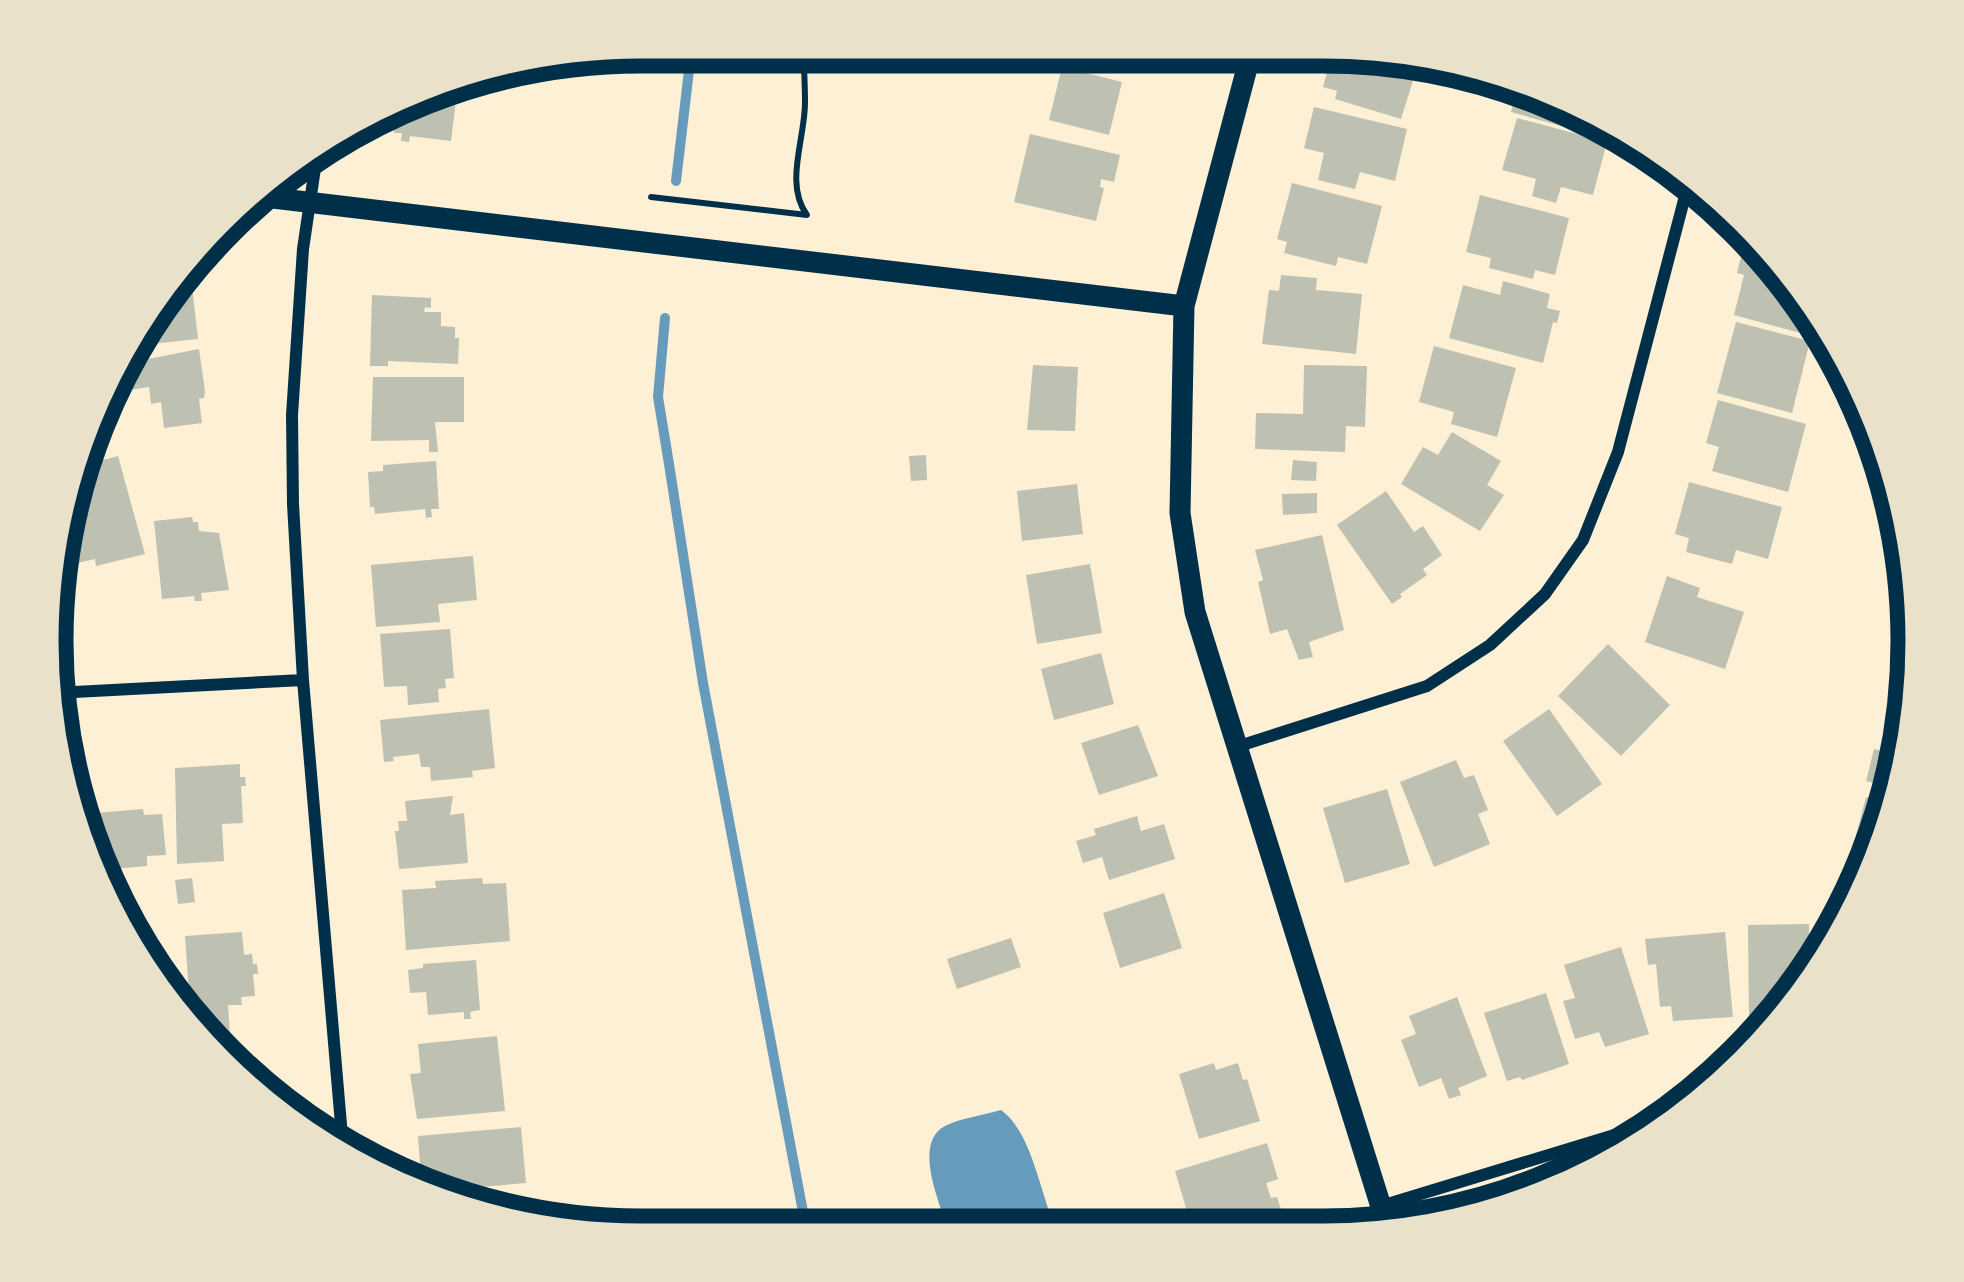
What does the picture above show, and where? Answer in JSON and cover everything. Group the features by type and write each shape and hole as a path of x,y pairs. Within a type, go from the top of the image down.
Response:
{"street":[{"path":"1248,66 1184,306 1180,513 1195,611 1383,1213"},
{"path":"315,168 303,249 292,415 303,680 342,1132"},
{"path":"1235,747 1427,686 1490,645 1545,594 1583,541 1618,452 1685,195"},
{"path":"276,198 1184,306"},
{"path":"68,692 303,680"},
{"path":"1381,1206 1618,1134"}],"path":[{"path":"651,197 807,215 796,189 806,107 804,66"}],"water":[{"path":"1001,1110 1012,1120 1028,1149 1052,1216 944,1216 932,1177 930,1147 935,1135 951,1123"}],"building":[{"path":"1329,66 1415,74 1401,119 1335,99 1337,91 1323,87"},
{"path":"1062,67 1122,82 1109,135 1049,120"},
{"path":"456,97 451,141 410,136 409,142 401,141 402,133 394,133 396,121"},
{"path":"1514,99 1598,136 1511,112"},
{"path":"1314,107 1407,129 1395,181 1360,172 1355,189 1318,180 1324,153 1304,148"},
{"path":"1517,118 1607,142 1593,195 1561,187 1556,203 1532,196 1536,179 1502,170"},
{"path":"1030,134 1120,155 1114,182 1101,179 1104,188 1096,221 1014,202"},
{"path":"1292,183 1382,206 1367,264 1338,257 1336,266 1284,253 1287,242 1277,239"},
{"path":"1480,195 1569,218 1555,275 1535,270 1533,279 1489,268 1491,258 1466,252"},
{"path":"1743,249 1809,335 1734,315 1744,275 1737,273"},
{"path":"1281,275 1317,278 1316,290 1362,294 1356,354 1262,344 1269,290 1279,291"},
{"path":"1503,281 1550,294 1547,308 1560,311 1543,363 1449,338 1463,285 1500,295"},
{"path":"192,283 198,339 149,344"},
{"path":"372,295 431,298 431,308 425,307 424,312 441,312 441,326 455,327 458,364 388,361 388,366 370,366"},
{"path":"1736,322 1810,341 1792,413 1717,393"},
{"path":"1434,346 1516,368 1497,437 1451,424 1454,412 1419,402"},
{"path":"199,349 205,391 199,399 202,423 164,428 161,402 151,404 149,387 123,391 139,361"},
{"path":"1033,365 1078,367 1075,431 1027,430"},
{"path":"1304,365 1367,366 1365,427 1346,426 1345,452 1255,449 1256,413 1303,414"},
{"path":"373,377 464,377 464,422 435,422 438,452 429,452 429,440 371,441"},
{"path":"1718,400 1806,424 1788,492 1712,471 1719,447 1706,443"},
{"path":"1452,432 1501,461 1487,485 1504,495 1480,531 1401,484 1423,447 1438,455"},
{"path":"926,455 927,480 911,481 909,456"},
{"path":"118,456 145,554 96,566 95,559 78,563 77,529 95,462"},
{"path":"1293,460 1317,462 1316,481 1291,480"},
{"path":"436,461 439,509 431,509 432,517 426,518 425,509 375,514 370,507 368,472 383,471 383,465"},
{"path":"1689,482 1782,507 1768,559 1736,550 1732,564 1686,552 1689,538 1675,534"},
{"path":"1077,484 1083,534 1022,541 1017,491"},
{"path":"1386,491 1414,532 1423,526 1442,555 1423,569 1427,575 1392,604 1337,525"},
{"path":"1317,493 1317,513 1283,515 1282,494"},
{"path":"192,517 199,531 219,533 229,590 201,593 202,601 195,601 194,596 162,599 154,521"},
{"path":"1322,535 1344,630 1309,642 1313,657 1299,660 1287,629 1270,634 1255,550"},
{"path":"473,556 477,600 438,604 440,622 376,627 371,565"},
{"path":"1090,564 1102,633 1037,644 1026,575"},
{"path":"1667,576 1700,588 1697,597 1744,612 1725,669 1645,642"},
{"path":"450,629 454,678 445,679 446,688 438,689 439,702 408,705 407,686 384,687 380,634"},
{"path":"1608,644 1670,705 1621,756 1558,696"},
{"path":"1101,653 1114,704 1054,720 1041,669"},
{"path":"489,709 495,768 472,771 473,777 431,781 430,767 421,767 419,754 384,762 380,720"},
{"path":"1549,709 1602,784 1557,816 1503,741"},
{"path":"1138,725 1158,776 1099,795 1081,743"},
{"path":"1874,749 1887,752 1879,784 1866,781"},
{"path":"1456,760 1464,778 1474,775 1488,810 1478,814 1490,844 1434,867 1400,782"},
{"path":"240,764 246,786 241,786 243,823 222,824 224,861 177,864 175,768"},
{"path":"1387,789 1410,864 1345,883 1323,808"},
{"path":"453,796 450,815 464,813 468,863 399,869 395,831 399,831 398,821 407,821 405,801"},
{"path":"1866,797 1875,800 1863,837 1856,835"},
{"path":"143,809 144,815 162,814 166,855 147,856 147,866 113,869 95,813"},
{"path":"1137,816 1141,831 1164,824 1175,859 1109,880 1102,857 1083,863 1076,841 1096,835 1094,829"},
{"path":"192,878 195,902 178,904 175,880"},
{"path":"482,878 483,884 506,883 510,941 406,950 402,890 436,888 435,881"},
{"path":"1164,893 1182,948 1120,968 1103,913"},
{"path":"1809,924 1809,947 1757,1018 1749,1018 1748,925"},
{"path":"242,932 244,955 252,954 257,964 255,996 241,997 242,1005 228,1005 230,1035 223,1036 189,996 185,936"},
{"path":"1725,932 1733,1017 1673,1021 1671,1006 1660,1007 1656,964 1648,965 1645,939"},
{"path":"1011,938 1021,967 957,989 947,959"},
{"path":"1621,947 1649,1034 1605,1047 1599,1032 1575,1039 1563,1001 1575,998 1564,965"},
{"path":"476,960 480,1010 470,1012 471,1019 464,1019 464,1012 428,1015 426,992 410,993 408,970 423,968 423,964"},
{"path":"1546,993 1569,1064 1507,1081 1484,1013"},
{"path":"1457,997 1487,1076 1458,1088 1461,1095 1449,1099 1441,1078 1419,1087 1401,1040 1416,1034 1409,1016"},
{"path":"497,1036 505,1111 417,1119 410,1074 421,1073 418,1044"},
{"path":"1214,1063 1216,1070 1238,1063 1260,1121 1199,1139 1179,1074"},
{"path":"521,1127 526,1183 466,1188 421,1172 418,1136"},
{"path":"1267,1143 1278,1179 1266,1183 1283,1216 1188,1216 1175,1171"}],"waterway":[{"path":"676,181 690,66"},
{"path":"665,318 658,397 703,683 804,1216"}]}
